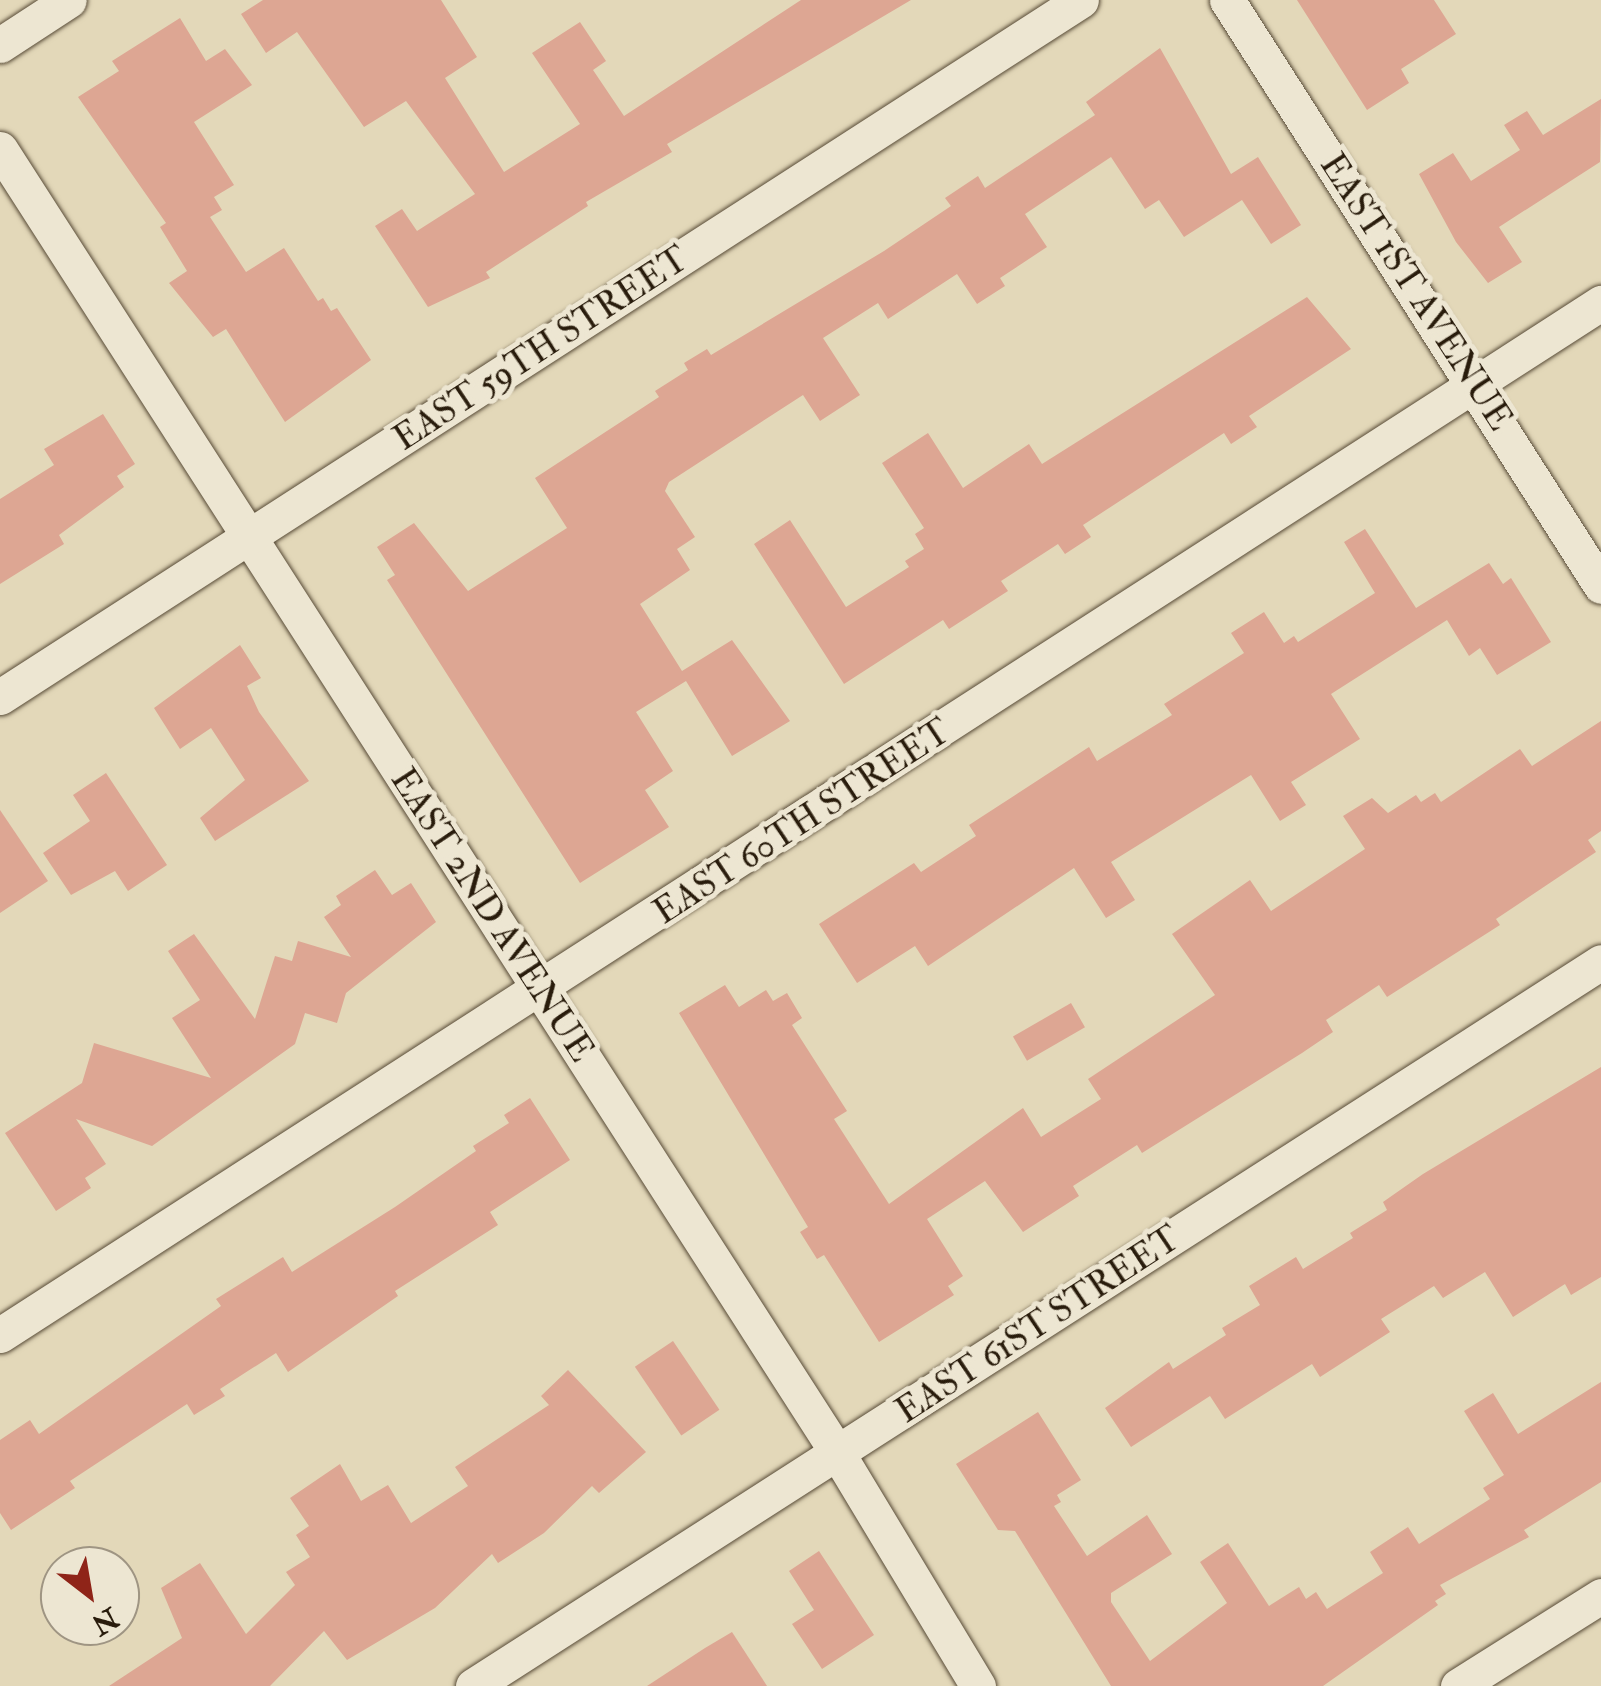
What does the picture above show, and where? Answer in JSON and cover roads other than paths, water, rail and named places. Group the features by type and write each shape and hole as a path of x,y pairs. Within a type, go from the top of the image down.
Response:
{"street":[{"path":"0,45 68,0"},
{"name":"EAST 59TH STREET","path":"0,697 1080,0"},
{"name":"EAST 1ST AVENUE","path":"1227,0 1476,383 1601,586"},
{"name":"EAST 2ND AVENUE","path":"0,149 838,1454 978,1686"},
{"name":"EAST 60TH STREET","path":"0,1335 542,992 1601,303"},
{"name":"EAST 61ST STREET","path":"474,1686 1601,962"},
{"path":"1458,1686 1601,1596"}]}
